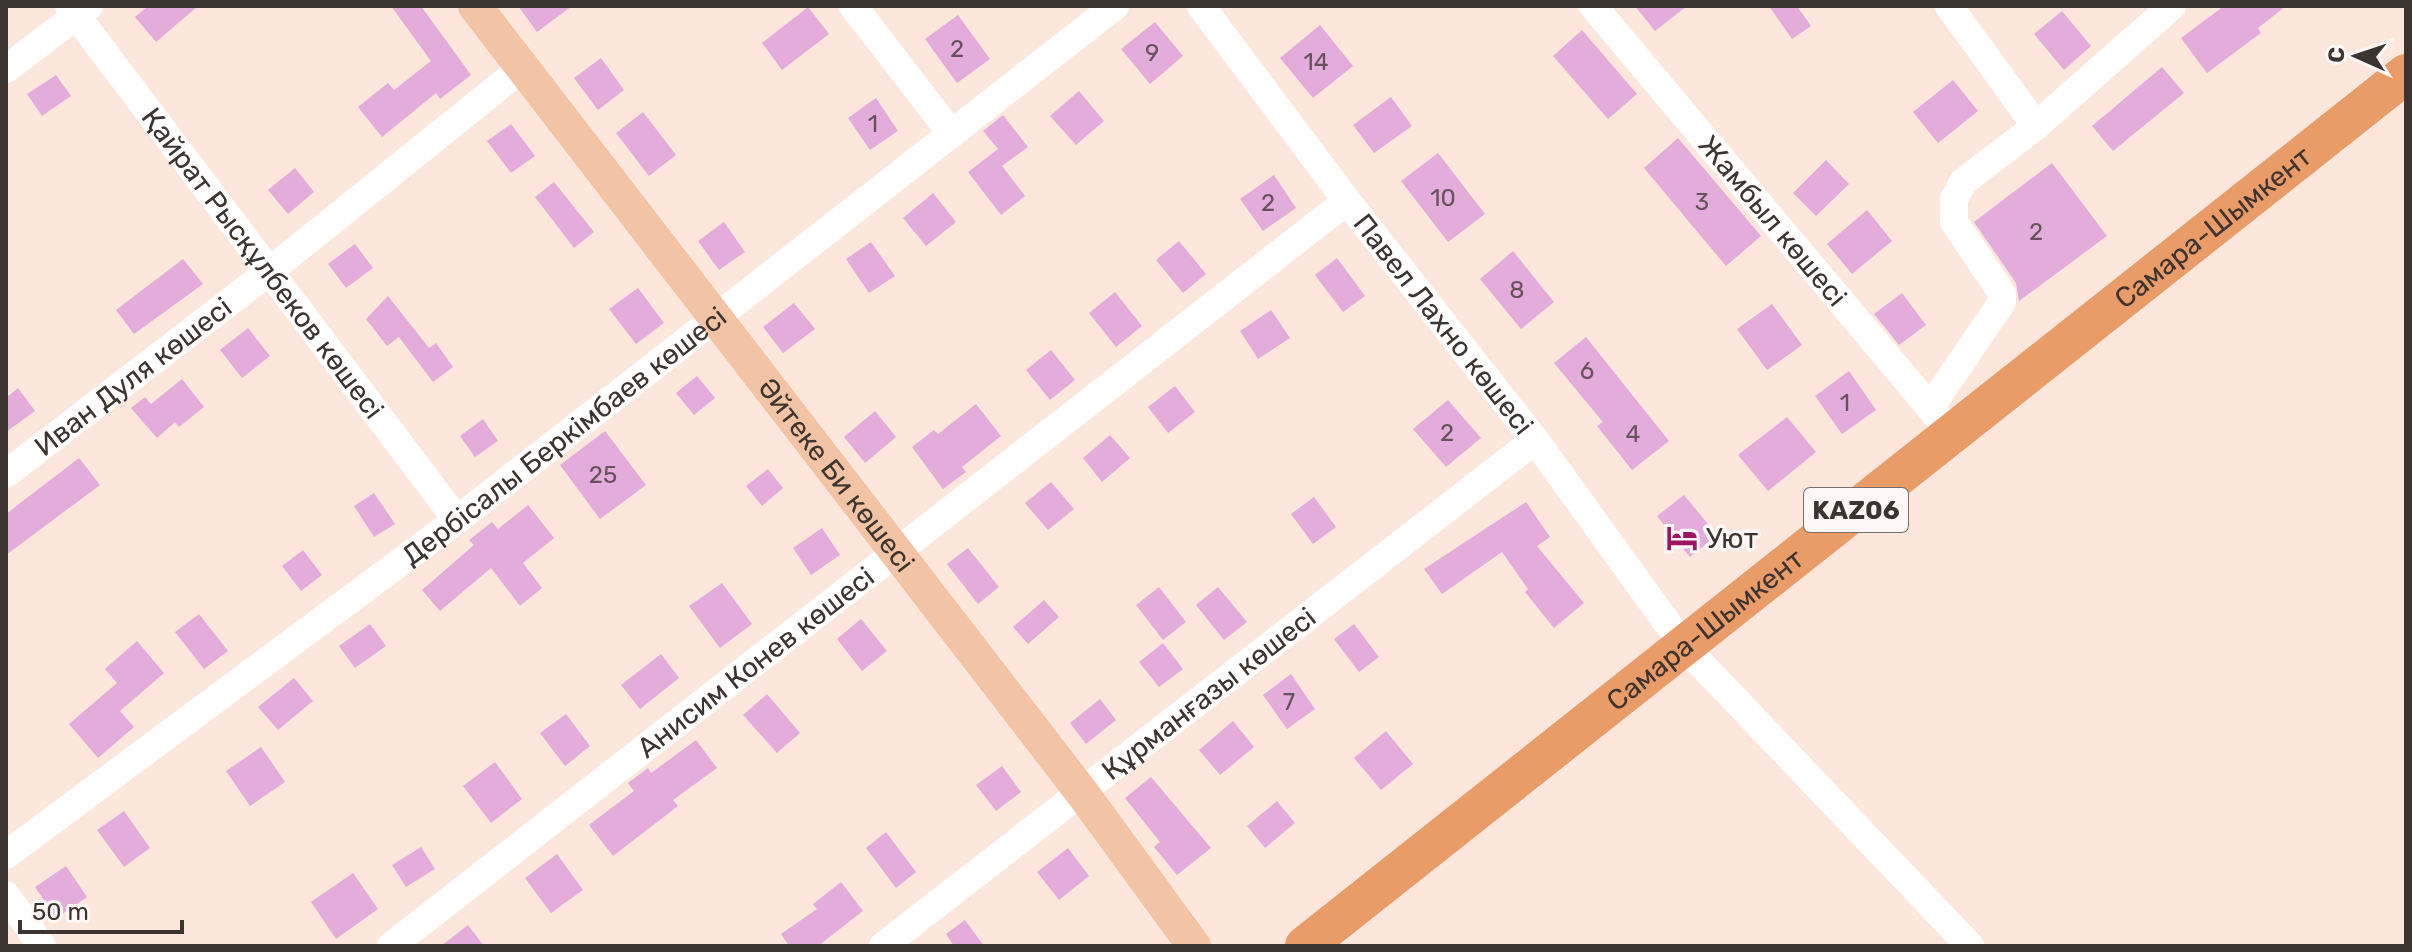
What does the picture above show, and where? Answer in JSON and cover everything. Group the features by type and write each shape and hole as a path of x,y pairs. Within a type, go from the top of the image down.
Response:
{"highway":[{"name":"Самара-Шымкент","path":"1305,946 1683,645 1941,421 2406,74"}],"main road":[{"name":"Әйтеке Би көшесі","path":"475,6 1083,794 1194,946"}],"street":[{"path":"853,6 952,134"},
{"name":"Дербісалы Беркімбаев көшесі","path":"6,855 457,520 1115,6"},
{"name":"Павел Лахно көшесі","path":"1201,6 1347,201 1535,440 1683,645 1970,946"},
{"name":"Жамбыл көшесі","path":"1593,6 1941,421"},
{"path":"1949,6 2036,126"},
{"path":"1941,421 2002,302 2002,293 1954,222 1954,199 1963,182 2036,126 2172,6"},
{"path":"6,69 78,9"},
{"name":"Қайрат Рысқұлбеков көшесі","path":"78,9 457,520"},
{"name":"Иван Дуля көшесі","path":"6,474 271,270 522,68"},
{"name":"Анисим Конев көшесі","path":"391,946 1347,201"},
{"name":"Құрманғазы көшесі","path":"883,946 1083,794 1535,440"},
{"path":"6,895 42,946"}],"building":[{"path":"148,6 198,6 156,42 135,17"},
{"path":"391,6 421,6 471,75 440,99 436,93 382,137 358,107 388,83 394,90 431,61"},
{"path":"518,6 572,6 537,32"},
{"path":"1635,6 1687,6 1655,31"},
{"path":"1769,6 1797,6 1811,26 1792,39"},
{"path":"2224,6 2286,6 2258,28 2261,33 2207,73 2181,38"},
{"path":"808,7 829,34 782,70 762,43"},
{"path":"2062,11 2091,46 2064,70 2034,34"},
{"path":"958,15 990,59 957,83 925,39"},
{"path":"1155,22 1183,56 1150,84 1121,49"},
{"path":"1320,25 1353,66 1313,98 1280,58"},
{"path":"1582,30 1637,94 1608,119 1553,56"},
{"path":"601,58 624,90 598,110 574,78"},
{"path":"2162,67 2184,93 2113,151 2092,126"},
{"path":"56,75 71,96 42,116 27,94"},
{"path":"1953,80 1978,111 1938,143 1913,112"},
{"path":"1079,91 1104,121 1076,145 1050,116"},
{"path":"1391,97 1412,126 1374,153 1353,125"},
{"path":"876,98 898,131 870,150 848,118"},
{"path":"643,112 676,155 649,176 616,133"},
{"path":"1003,115 1028,147 1002,166 1025,196 1001,215 968,172 998,149 983,131"},
{"path":"511,124 535,156 511,173 487,141"},
{"path":"1678,138 1761,236 1726,266 1644,168"},
{"path":"1438,153 1485,214 1448,242 1401,181"},
{"path":"1826,160 1849,184 1816,216 1793,193"},
{"path":"2052,163 2107,236 2019,301 2016,283 1974,222"},
{"path":"295,168 314,192 288,214 268,190"},
{"path":"1274,175 1296,208 1263,231 1240,199"},
{"path":"554,182 594,232 574,248 535,197"},
{"path":"933,193 956,222 926,246 903,218"},
{"path":"1867,210 1892,241 1852,274 1827,244"},
{"path":"724,222 745,252 719,270 698,241"},
{"path":"1179,241 1206,274 1183,293 1156,260"},
{"path":"871,242 895,276 869,293 846,259"},
{"path":"355,244 373,268 346,288 328,264"},
{"path":"1513,251 1554,302 1521,329 1480,279"},
{"path":"1337,258 1365,296 1343,312 1315,275"},
{"path":"183,259 203,284 134,334 116,310"},
{"path":"638,288 664,323 636,344 609,309"},
{"path":"1115,292 1142,326 1116,347 1089,313"},
{"path":"1902,293 1926,325 1899,345 1874,314"},
{"path":"388,296 429,348 436,343 453,367 433,382 399,337 387,346 366,319"},
{"path":"794,303 815,329 783,353 763,327"},
{"path":"1772,304 1802,345 1767,370 1737,329"},
{"path":"1271,310 1290,338 1258,359 1240,331"},
{"path":"248,328 270,356 242,378 220,350"},
{"path":"1586,337 1669,441 1632,470 1597,426 1603,422 1554,363"},
{"path":"1051,350 1075,380 1050,400 1026,370"},
{"path":"1849,371 1876,410 1842,434 1815,396"},
{"path":"697,376 715,398 694,415 676,393"},
{"path":"182,379 204,407 179,427 175,422 157,438 131,408 145,397 151,404"},
{"path":"1175,386 1195,412 1168,433 1148,407"},
{"path":"18,388 35,411 6,432 6,398"},
{"path":"1448,400 1481,438 1446,467 1413,429"},
{"path":"976,404 1001,436 962,467 966,472 943,489 912,447 934,430 938,434"},
{"path":"875,411 896,437 865,463 844,437"},
{"path":"1787,417 1816,452 1768,491 1738,455"},
{"path":"483,419 498,441 475,457 460,436"},
{"path":"605,431 646,485 600,519 560,465"},
{"path":"1110,435 1130,458 1102,482 1083,458"},
{"path":"79,458 100,485 6,555 6,514"},
{"path":"768,469 783,488 762,506 746,486"},
{"path":"1051,482 1074,509 1048,530 1025,503"},
{"path":"374,493 395,524 374,537 354,506"},
{"path":"1684,495 1717,535 1690,557 1657,516"},
{"path":"1314,497 1336,527 1313,544 1291,514"},
{"path":"1526,502 1550,537 1537,546 1584,603 1554,628 1525,592 1528,589 1502,552 1442,594 1424,569"},
{"path":"528,505 554,538 523,563 542,588 520,606 491,568 440,611 422,590 474,545 469,540 492,522 498,529"},
{"path":"822,528 840,555 811,575 793,548"},
{"path":"968,548 999,587 978,604 947,564"},
{"path":"303,550 322,575 301,591 282,566"},
{"path":"722,583 752,624 720,648 689,606"},
{"path":"1159,587 1186,622 1163,640 1136,605"},
{"path":"1218,587 1247,622 1224,640 1196,605"},
{"path":"1044,600 1059,617 1028,644 1013,627"},
{"path":"199,614 228,651 204,669 175,632"},
{"path":"861,619 887,651 862,671 837,639"},
{"path":"370,624 386,646 355,668 339,646"},
{"path":"1354,624 1379,657 1359,672 1334,639"},
{"path":"137,641 164,673 120,711 134,727 98,758 69,724 117,683 105,669"},
{"path":"1163,643 1183,669 1159,687 1139,662"},
{"path":"661,654 679,678 640,709 621,685"},
{"path":"1291,674 1315,709 1287,729 1263,695"},
{"path":"294,678 313,701 278,730 258,707"},
{"path":"767,694 800,733 777,753 743,715"},
{"path":"1100,699 1116,720 1086,744 1070,723"},
{"path":"566,714 590,746 565,766 540,733"},
{"path":"1233,721 1254,747 1220,775 1199,750"},
{"path":"1386,731 1413,764 1381,790 1354,758"},
{"path":"696,740 717,768 673,800 678,806 613,856 589,825 634,791 628,783 648,768 651,773"},
{"path":"261,747 285,782 250,806 226,771"},
{"path":"495,762 522,799 491,823 463,786"},
{"path":"1002,766 1021,792 996,811 976,785"},
{"path":"1151,777 1211,848 1177,875 1154,847 1160,842 1125,798"},
{"path":"1277,801 1295,823 1265,848 1247,826"},
{"path":"124,811 150,848 124,867 97,830"},
{"path":"886,832 916,872 896,888 866,848"},
{"path":"421,847 435,869 406,887 392,865"},
{"path":"1068,848 1089,876 1059,900 1037,872"},
{"path":"557,854 583,890 551,913 525,878"},
{"path":"66,866 87,897 56,918 35,887"},
{"path":"353,873 378,909 336,939 311,902"},
{"path":"841,882 863,911 818,946 789,946 781,934 817,909 813,904"},
{"path":"965,920 984,946 954,946 946,934"},
{"path":"468,925 484,946 441,946"}],"place":[{"name":"Уют","path":"1682,538"}]}
